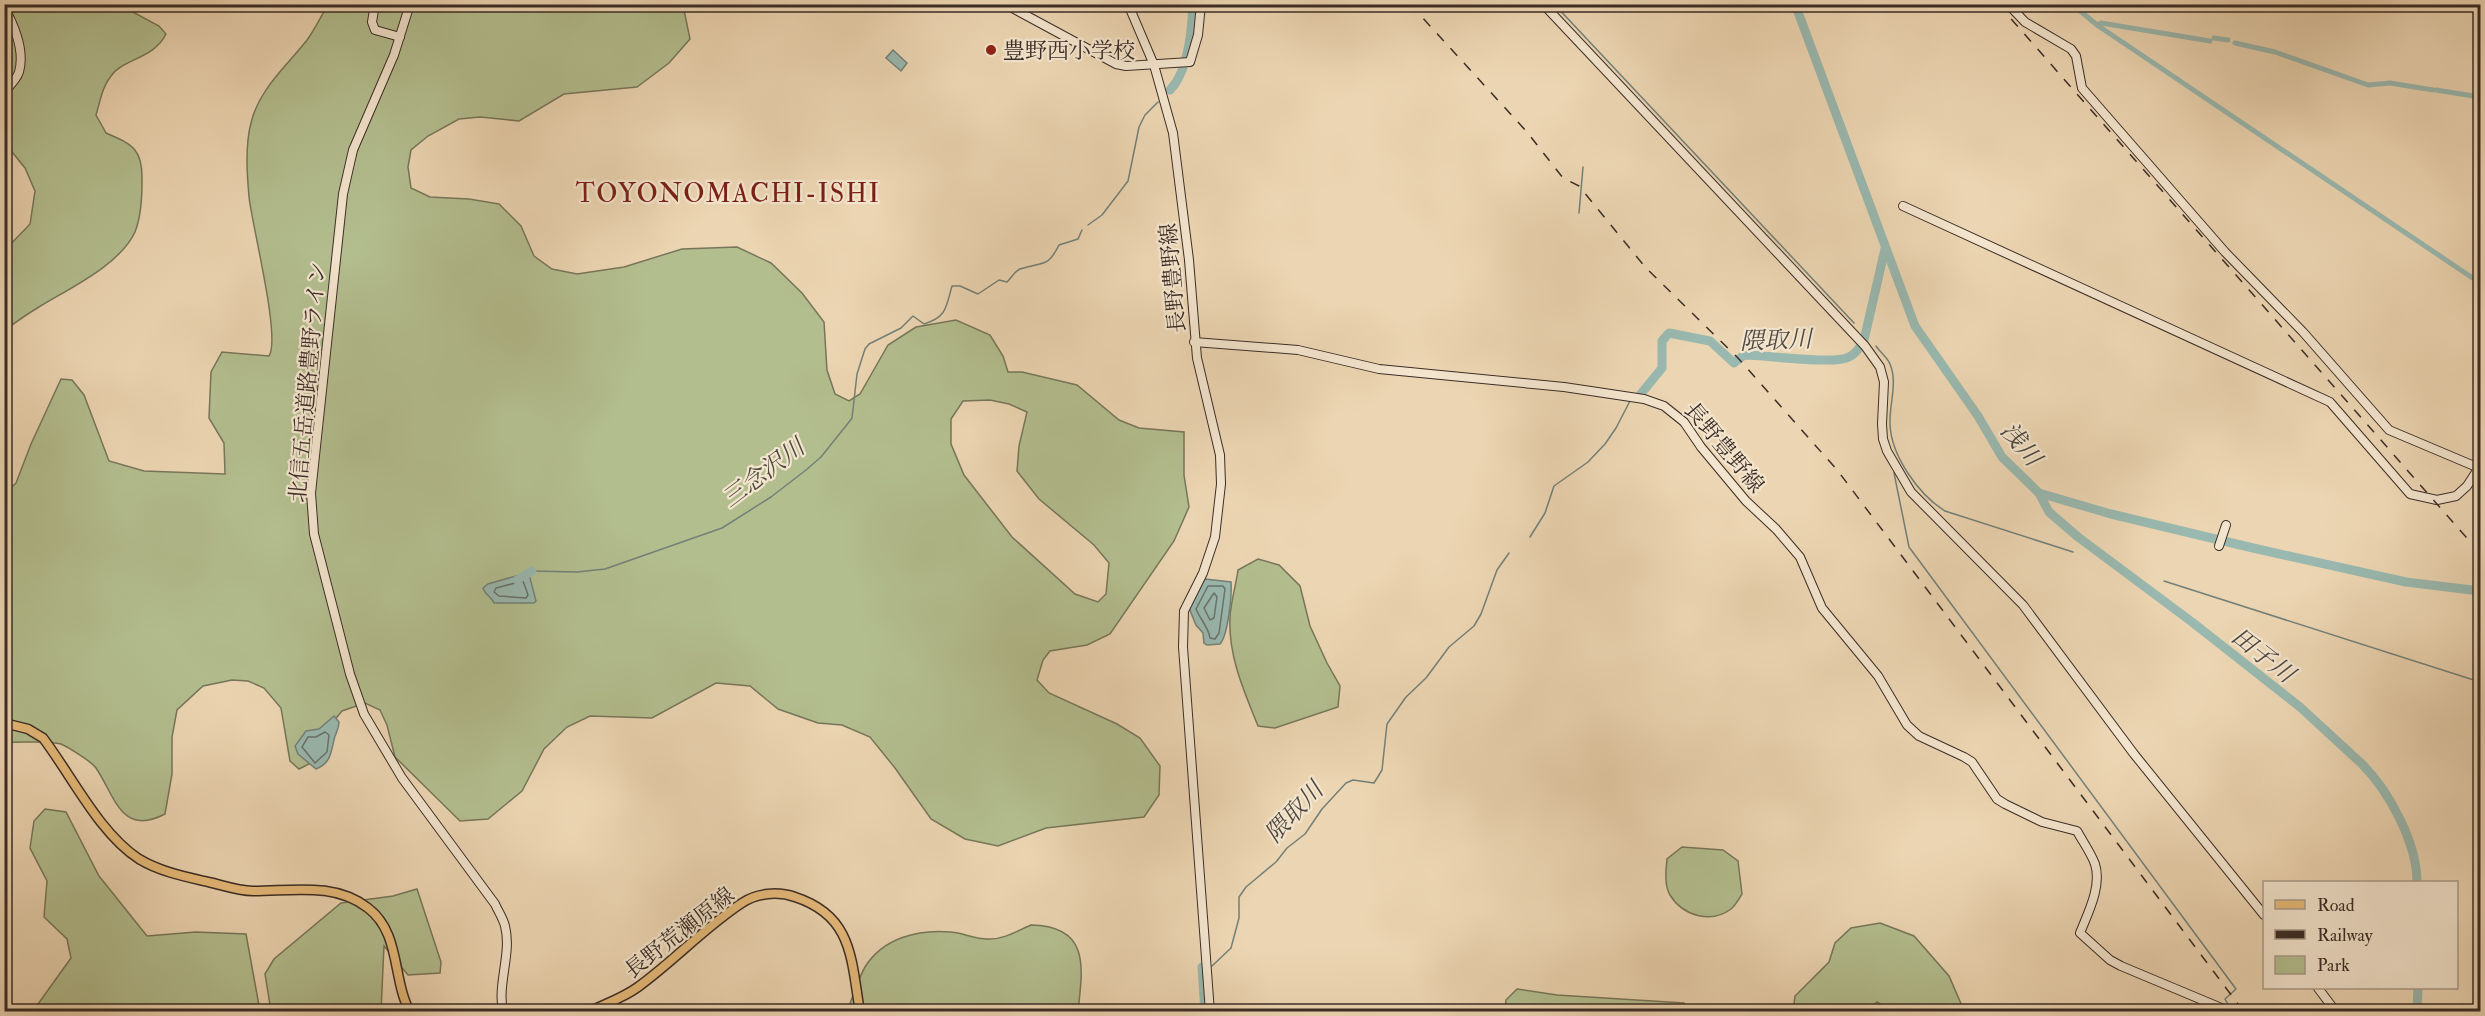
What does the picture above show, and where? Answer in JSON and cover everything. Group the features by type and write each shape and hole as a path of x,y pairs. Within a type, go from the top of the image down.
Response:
{"main road":[{"path":"4,723 28,729 43,738 105,829 140,860 169,873 250,891 329,891 345,895 369,908 385,927 393,946 400,988 410,1011"},
{"name":"長野荒瀬原線","path":"588,1011 638,986 743,902 773,893 817,904 834,918 848,948 860,1011"}],"street":[{"path":"375,4 372,22 375,30 400,36"},
{"name":"北信五岳道路豊野ライン","path":"410,4 400,36 353,150 343,194 311,493 314,534 350,674 364,714 402,778 495,904 501,916 507,941 502,978 503,1011"},
{"path":"1005,4 1116,64 1126,66 1190,62 1193,59 1198,34 1201,4"},
{"name":"長野豊野線","path":"1128,4 1154,65 1173,133 1190,260 1194,342 1298,350 1319,353 1379,369 1564,387 1644,399 1670,409 1684,422 1701,447 1746,501 1800,556 1822,608 1878,676 1907,725 1919,736 1972,762 1979,769 1997,799 2005,804 2042,822 2078,831 2096,867 2093,898 2080,933 2115,963 2230,1011"},
{"path":"1543,4 1865,346 1880,367 1884,382 1883,439 1905,484 2023,605 2134,754 2263,913"},
{"path":"1903,206 2330,402 2410,494 2437,500 2456,495 2468,486 2480,467 2389,430 2303,332 2225,252 2082,88 2076,56 2071,49 2025,22 2007,4"},
{"path":"4,7 15,30 19,73 4,92"},
{"path":"1194,342 1220,455 1221,484 1219,512 1212,547 1203,573 1188,599 1183,624 1210,1011"},
{"path":"2218,546 2225,525"},
{"path":"2320,989 2336,1011"}],"green space":[{"path":"5,5 120,5 159,26 166,34 154,49 116,70 103,90 96,115 106,133 130,145 141,163 142,194 135,232 128,244 106,265 5,330 5,250 30,224 35,191 25,168 5,146"},
{"path":"328,5 683,5 690,39 669,63 637,87 564,94 519,121 480,117 459,119 428,136 411,150 408,167 411,188 430,197 469,199 499,204 521,226 534,256 552,269 577,274 624,267 682,249 737,247 771,263 802,293 824,322 827,370 835,394 849,401 860,394 888,345 916,327 956,320 990,335 1003,356 1008,372 1022,372 1077,385 1119,420 1139,428 1184,432 1184,475 1189,507 1174,541 1110,634 1087,645 1050,651 1043,660 1037,680 1049,693 1117,724 1140,738 1160,766 1159,795 1144,817 1046,828 998,846 965,839 931,819 870,737 842,725 818,723 778,709 750,686 716,683 652,718 590,716 567,727 544,749 522,791 488,819 460,821 395,757 387,725 380,710 365,703 342,711 328,728 311,763 299,769 290,761 281,708 264,688 248,681 232,680 203,686 177,710 172,737 172,774 165,814 150,820 129,817 121,810 94,765 61,744 5,742 5,493 16,483 61,379 72,380 84,395 109,461 144,471 225,474 224,443 209,418 211,372 222,352 269,356 272,345 269,305 249,197 247,150 249,132 260,99 307,40","holes":["990,400 1009,404 1027,412 1019,446 1017,471 1039,499 1094,545 1109,563 1106,594 1098,602 1075,594 1012,537 964,475 951,444 951,419 963,401"]},
{"path":"1258,559 1279,565 1300,586 1310,626 1340,686 1338,707 1275,728 1258,726 1238,673 1230,631 1238,570"},
{"path":"45,809 66,812 99,876 147,936 196,932 246,934 260,1011 33,1011 71,958 67,939 44,917 47,881 30,848 34,821"},
{"path":"1682,847 1723,850 1738,861 1742,894 1731,909 1715,916 1698,916 1682,908 1670,895 1666,877 1667,859"},
{"path":"417,889 441,962 440,973 408,975 384,946 381,1011 271,1011 265,974 274,959 341,903 393,896"},
{"path":"1880,923 1914,936 1949,976 1962,1006 1969,1011 1893,1011 1877,1002 1866,1011 1793,1011 1795,996 1829,962 1835,943 1851,928"},
{"path":"1031,925 1050,927 1064,933 1073,941 1079,952 1081,965 1078,1011 849,1012 849,1006 865,967 881,949 891,942 914,934 939,931 993,939 1010,935"},
{"path":"1517,989 1557,995 1684,1003 1689,1011 1505,1011 1506,1000"}],"water":[{"path":"893,50 907,63 901,71 886,58"},
{"path":"526,573 530,578 536,601 534,603 494,603 483,588 488,584"},
{"path":"1205,579 1231,582 1227,624 1220,644 1207,645 1204,643 1203,633 1196,625 1189,608"},
{"path":"334,716 339,724 330,756 316,769 298,754 295,746 306,731 319,729"}],"waterway":[{"name":"三念沢川","path":"1170,90 1185,61 1193,4"},
{"path":"1554,4 1854,323"},
{"name":"浅川","path":"1795,4 1915,326 1978,416 2002,457 2039,493 2111,514 2253,548 2406,582 2480,591"},
{"path":"2072,4 2097,25 2480,283"},
{"path":"2097,25 2101,23 2210,41"},
{"path":"2214,38 2228,40"},
{"path":"2235,43 2275,52 2368,85 2390,83 2433,90"},
{"path":"2436,90 2480,97"},
{"name":"三念沢川","path":"1088,225 1102,215 1128,181 1139,127 1145,115 1158,102"},
{"path":"1579,213 1583,167"},
{"name":"三念沢川","path":"532,571 577,572 605,569 722,528 771,497 806,470 821,457 849,422 852,418 857,374 865,349 869,344 901,328 913,316 924,324 937,318 944,310 952,286 960,286 978,294 999,280 1007,282 1020,269 1047,261 1059,245 1078,239 1082,230"},
{"name":"隈取川","path":"1640,395 1662,368 1662,341 1669,333 1710,341 1734,363 1744,355 1815,360 1849,357 1858,350 1864,340 1885,249"},
{"path":"1876,346 1889,362 1892,371 1890,424 1895,449 1916,485 1945,511 2073,552"},
{"name":"隈取川","path":"1530,537 1545,513 1554,486 1588,462 1605,444 1630,401"},
{"path":"1894,473 1909,547 2236,989 2225,999 2230,1008"},
{"name":"田子川","path":"2039,493 2049,512 2078,537 2192,622 2300,707 2362,764 2382,788 2400,819 2412,851 2417,881"},
{"name":"隈取川","path":"1212,966 1231,948 1239,918 1239,897 1246,887 1305,834 1322,809 1346,783 1353,780 1374,783 1382,770 1387,724 1406,697 1426,678 1449,647 1474,626 1481,614 1497,570 1509,553"},
{"name":"三念沢川","path":"517,580 532,571"},
{"path":"2164,581 2480,682"},
{"name":"隈取川","path":"1202,967 1205,1012"},
{"name":"田子川","path":"2417,1012 2418,989"}],"railway":[{"path":"1410,4 1527,132 1563,178 1579,186 1646,268 1738,358 1838,471 2244,1012"},
{"path":"1998,4 2480,553"}],"place":[{"name":"豊野西小学校","path":"991,50"}],"district":[{"name":"TOYONOMACHI-ISHI","path":"728,193"}]}
